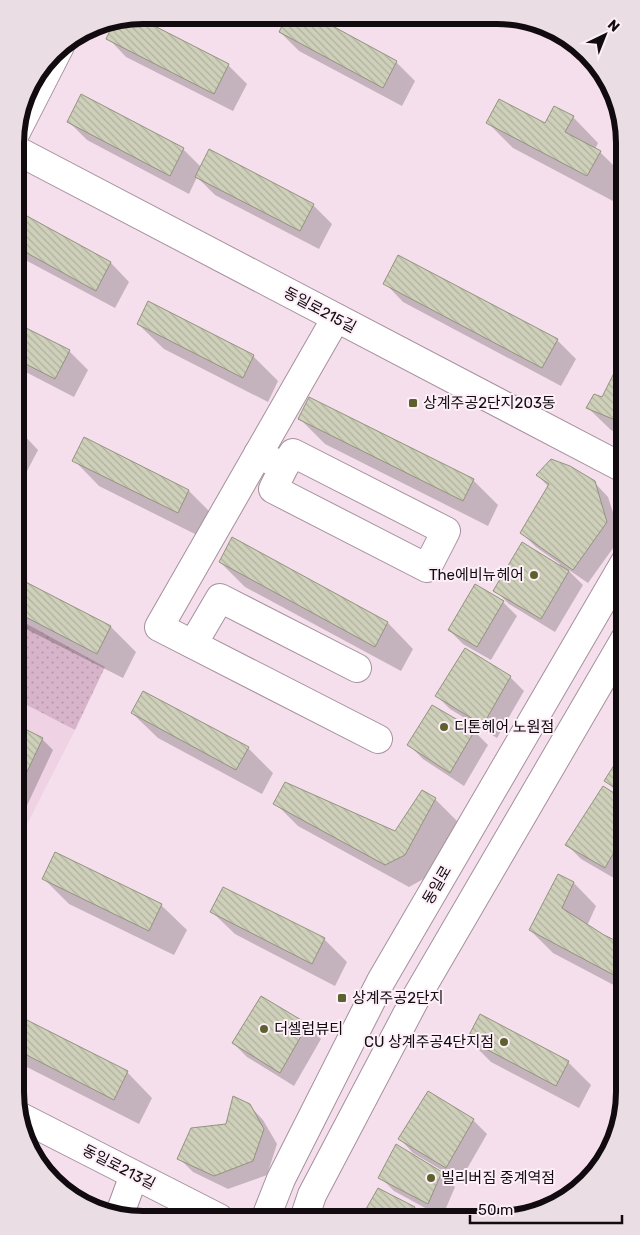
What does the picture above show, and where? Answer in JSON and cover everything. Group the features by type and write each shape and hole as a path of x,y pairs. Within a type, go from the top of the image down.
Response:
{"main road":[{"path":"31,102 47,72"},
{"name":"동일로215길","path":"24,154 616,465"},
{"path":"336,318 159,627 378,739"},
{"path":"293,453 446,531 427,568 273,489 284,467 293,453"},
{"path":"258,454 284,467"},
{"name":"동일로","path":"268,1211 281,1180 381,981 616,577"},
{"path":"193,644 220,598 357,668"},
{"path":"307,1211 312,1195 414,1001 616,654"},
{"name":"동일로213길","path":"27,1120 205,1211"},
{"path":"122,1209 134,1175"}],"shaded area":[{"path":"24,622 105,667 75,730 24,704"},
{"path":"24,704 75,730 24,830"}],"building":[{"path":"151,24 229,64 214,94 106,39 111,28 127,25"},
{"path":"283,24 329,24 397,61 383,88 279,32"},
{"path":"81,94 184,148 170,176 67,122"},
{"path":"499,99 545,123 554,106 574,116 565,132 601,151 587,176 486,123"},
{"path":"209,149 314,204 300,231 195,177"},
{"path":"24,214 111,262 96,291 24,251"},
{"path":"398,255 558,339 542,368 383,284"},
{"path":"148,301 254,355 243,378 137,324"},
{"path":"24,327 70,350 55,379 24,363"},
{"path":"616,369 616,420 586,408 594,394 602,397"},
{"path":"309,397 474,479 463,501 298,419"},
{"path":"84,437 189,490 178,513 72,461"},
{"path":"551,459 570,466 595,481 607,522 573,570 520,533 549,484 536,475"},
{"path":"232,537 388,622 375,647 219,562"},
{"path":"522,542 569,571 541,619 493,591"},
{"path":"24,581 111,626 97,654 24,616"},
{"path":"475,584 504,601 477,647 448,630"},
{"path":"465,648 511,676 483,725 435,696"},
{"path":"143,691 249,747 236,770 131,713"},
{"path":"432,705 475,730 450,773 407,745"},
{"path":"24,728 43,738 24,778"},
{"path":"616,762 616,788 604,781"},
{"path":"285,782 395,831 422,790 436,798 405,855 385,865 273,804"},
{"path":"603,786 616,794 616,849 605,868 565,845"},
{"path":"55,852 162,904 149,931 42,879"},
{"path":"558,874 574,882 562,908 616,941 616,976 529,930"},
{"path":"223,887 325,938 312,964 210,912"},
{"path":"261,996 308,1024 280,1073 232,1043"},
{"path":"480,1014 569,1061 556,1086 467,1039"},
{"path":"24,1019 128,1071 114,1100 24,1054"},
{"path":"428,1091 474,1119 446,1168 398,1139"},
{"path":"233,1096 250,1104 264,1129 253,1161 214,1176 177,1159 191,1128 226,1124"},
{"path":"396,1144 442,1172 428,1204 378,1178"},
{"path":"378,1188 415,1207 414,1211 365,1211"}],"place":[{"name":"상계주공2단지203동","path":"413,403"},
{"name":"The에비뉴헤어","path":"534,575"},
{"name":"디톤헤어 노원점","path":"444,727"},
{"name":"상계주공2단지","path":"342,998"},
{"name":"더셀럽뷰티","path":"264,1029"},
{"name":"CU 상계주공4단지점","path":"504,1042"},
{"name":"빌리버짐 중계역점","path":"431,1178"}]}
